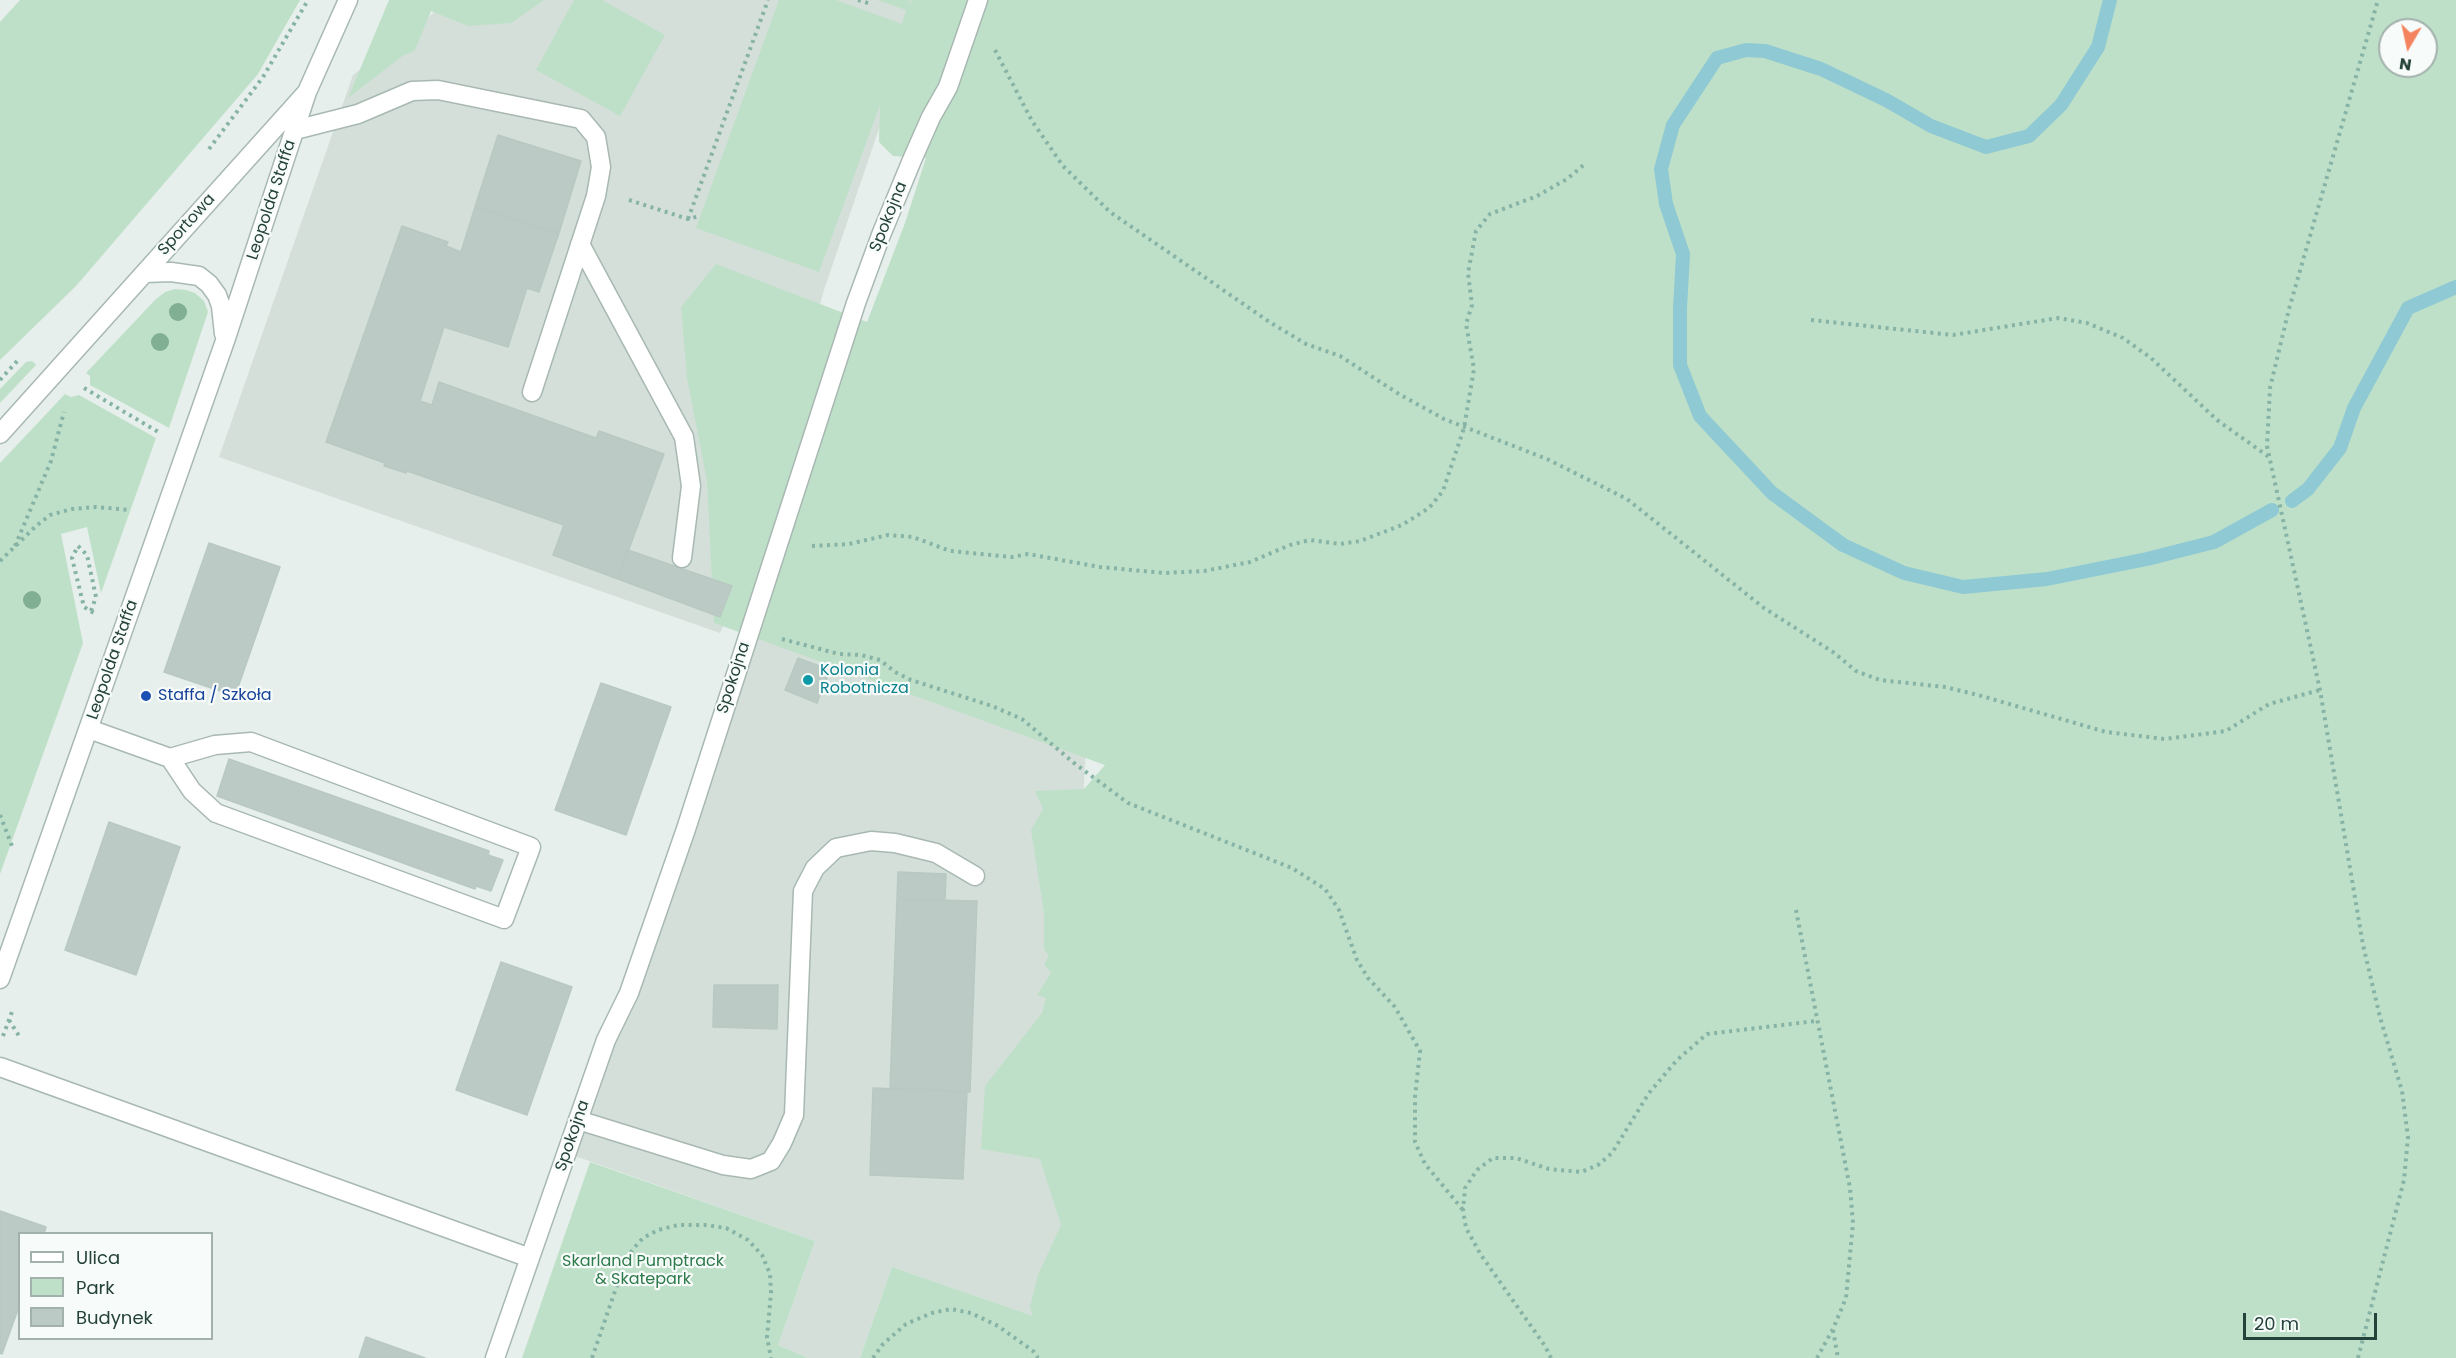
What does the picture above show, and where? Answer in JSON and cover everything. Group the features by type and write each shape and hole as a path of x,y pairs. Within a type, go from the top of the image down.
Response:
{"street":[{"name":"Sportowa","path":"0,434 308,92 348,0"},
{"name":"Spokojna","path":"495,1358 606,1040 629,993 686,829 834,370 880,235 931,117 948,87 977,4"},
{"path":"295,129 358,114 412,91 438,90 581,119 596,137 601,167 596,196 532,392"},
{"name":"Leopolda Staffa","path":"0,979 225,341 308,92"},
{"path":"580,244 684,437 691,486 682,558"},
{"name":"Leopolda Staffa","path":"145,273 187,273 199,276 209,284 221,306 225,341"},
{"path":"89,729 170,758 215,745 251,742 531,847 504,919 216,813 192,792 170,758"},
{"path":"578,1120 723,1165 751,1169 771,1161 794,1115 804,891 815,868 836,848 871,841 895,843 936,853 975,876"},
{"path":"0,1067 530,1258"}],"path":[{"path":"206,152 263,77 308,0"},
{"path":"688,219 768,0"},
{"path":"858,0 871,4"},
{"path":"2358,1358 2404,1180 2408,1137 2402,1090 2380,1017 2363,945 2320,690 2267,446 2270,388 2289,309 2378,0"},
{"path":"977,4 1032,121 1063,166 1110,212 1271,323 1306,344 1340,356 1399,394 1464,428 1547,459 1627,498 1764,608 1826,647 1856,671 1880,680 1945,687 2025,707 2106,732 2165,739 2226,731 2269,704 2320,690"},
{"path":"779,545 849,544 888,535 913,537 950,551 1012,557 1028,554 1100,567 1164,573 1204,571 1250,562 1310,540 1340,544 1360,541 1402,525 1429,508 1443,491 1464,428 1474,369 1467,324 1472,305 1468,273 1476,231 1490,214 1537,196 1567,179 1586,163"},
{"path":"618,196 688,219 700,216"},
{"path":"1811,320 1953,335 2058,318 2087,324 2123,338 2151,358 2217,420 2269,457"},
{"path":"0,380 24,354"},
{"path":"76,384 161,434 158,444"},
{"path":"15,546 51,461 66,401"},
{"path":"0,561 50,515 72,509 96,507 136,510"},
{"path":"91,611 96,597 87,555 78,546 72,558 84,607 98,618"},
{"path":"752,626 790,642 839,654 861,655 880,660 895,672 911,680 963,696 1022,719 1074,763 1128,803 1292,868 1325,889 1339,910 1357,960 1368,978 1395,1007 1420,1051 1415,1097 1415,1142 1425,1164 1463,1210"},
{"path":"0,815 15,852"},
{"path":"1796,910 1850,1188 1853,1223 1846,1298 1817,1358"},
{"path":"9,1020 27,1047"},
{"path":"1551,1358 1481,1255 1466,1228 1463,1210 1466,1188 1477,1170 1493,1158 1516,1158 1549,1169 1581,1172 1598,1165 1612,1153 1649,1092 1677,1060 1707,1034 1816,1021"},
{"path":"592,1358 626,1259 634,1248 643,1238 658,1230 678,1226 705,1225 726,1228 748,1240 762,1255 770,1275 771,1293 767,1337 771,1358"},
{"path":"873,1358 883,1344 906,1324 932,1313 951,1309 971,1313 998,1326 1027,1346 1038,1358"},
{"path":"1833,1329 1838,1358"}],"shaded area":[{"path":"450,0 923,0 824,290 737,598 720,633 219,457 353,75"},
{"path":"767,610 1087,722 1058,1325 892,1267 860,1358 808,1358 778,1345 815,1241 575,1156"}],"green space":[{"path":"20,0 300,0 258,74 76,286 0,360 0,22"},
{"path":"389,0 544,0 511,23 468,26 431,11 415,50 401,57 348,98"},
{"path":"574,0 602,0 665,35 620,116 536,70"},
{"path":"779,0 836,0 902,24 906,10 877,0 910,0 909,5 912,0 2456,0 2456,1358 860,1358 892,1267 1033,1316 1030,1307 1038,1275 1061,1225 1040,1159 981,1149 985,1086 1042,1013 1046,998 1037,995 1051,973 1044,964 1049,956 1044,949 1044,913 1031,830 1043,809 1035,791 1084,789 1105,765 714,623 707,481 687,378 681,307 716,264 867,322 905,223 926,158 893,156 879,142 880,105 819,272 696,228"},
{"path":"175,289 195,293 204,301 208,312 169,428 90,385 90,376 86,373 155,300 165,292"},
{"path":"32,361 36,365 0,403 0,389 26,362"},
{"path":"65,394 71,397 79,395 156,438 101,593 87,527 61,534 83,643 0,874 0,463"},
{"name":"Skarland Pumptrack & Skatepark","path":"590,1162 815,1241 778,1345 808,1358 522,1358"}],"building":[{"path":"498,135 581,161 559,233 475,207"},
{"path":"475,207 559,233 539,292 527,288 508,347 444,327 420,401 432,405 439,382 596,438 599,431 664,454 618,579 553,555 564,525 407,471 406,473 384,466 385,463 326,442 402,226 448,242 446,246 461,252"},
{"path":"209,543 280,567 235,696 164,672"},
{"path":"628,550 732,586 720,617 618,579"},
{"name":"Kolonia Robotnicza","path":"798,658 830,670 817,703 785,690"},
{"path":"601,683 671,707 626,835 555,810"},
{"path":"229,759 489,851 488,855 503,860 491,891 476,886 475,889 217,796"},
{"path":"109,822 180,847 136,975 65,950"},
{"path":"898,872 946,874 945,900 897,899"},
{"path":"897,899 977,901 970,1092 890,1088"},
{"path":"501,962 572,987 527,1115 456,1090"},
{"path":"714,985 778,985 777,1029 713,1027"},
{"path":"873,1088 967,1092 963,1179 870,1175"},
{"path":"0,1211 46,1227 45,1232 18,1232 18,1310 2,1354 0,1353"},
{"path":"366,1337 425,1358 359,1358"}],"waterway":[{"path":"2110,0 2098,47 2061,105 2029,136 1986,147 1931,126 1886,100 1821,69 1765,51 1746,50 1717,58 1673,125 1661,169 1666,204 1683,254 1680,365 1700,416 1772,493 1843,545 1904,573 1963,587 2047,579 2147,559 2214,542 2272,510"},
{"path":"2292,501 2308,489 2340,448 2354,408 2408,308 2456,287"}],"place":[{"name":"Kolonia Robotnicza","path":"808,680"},
{"name":"Staffa / Szkoła","path":"146,696"}]}
